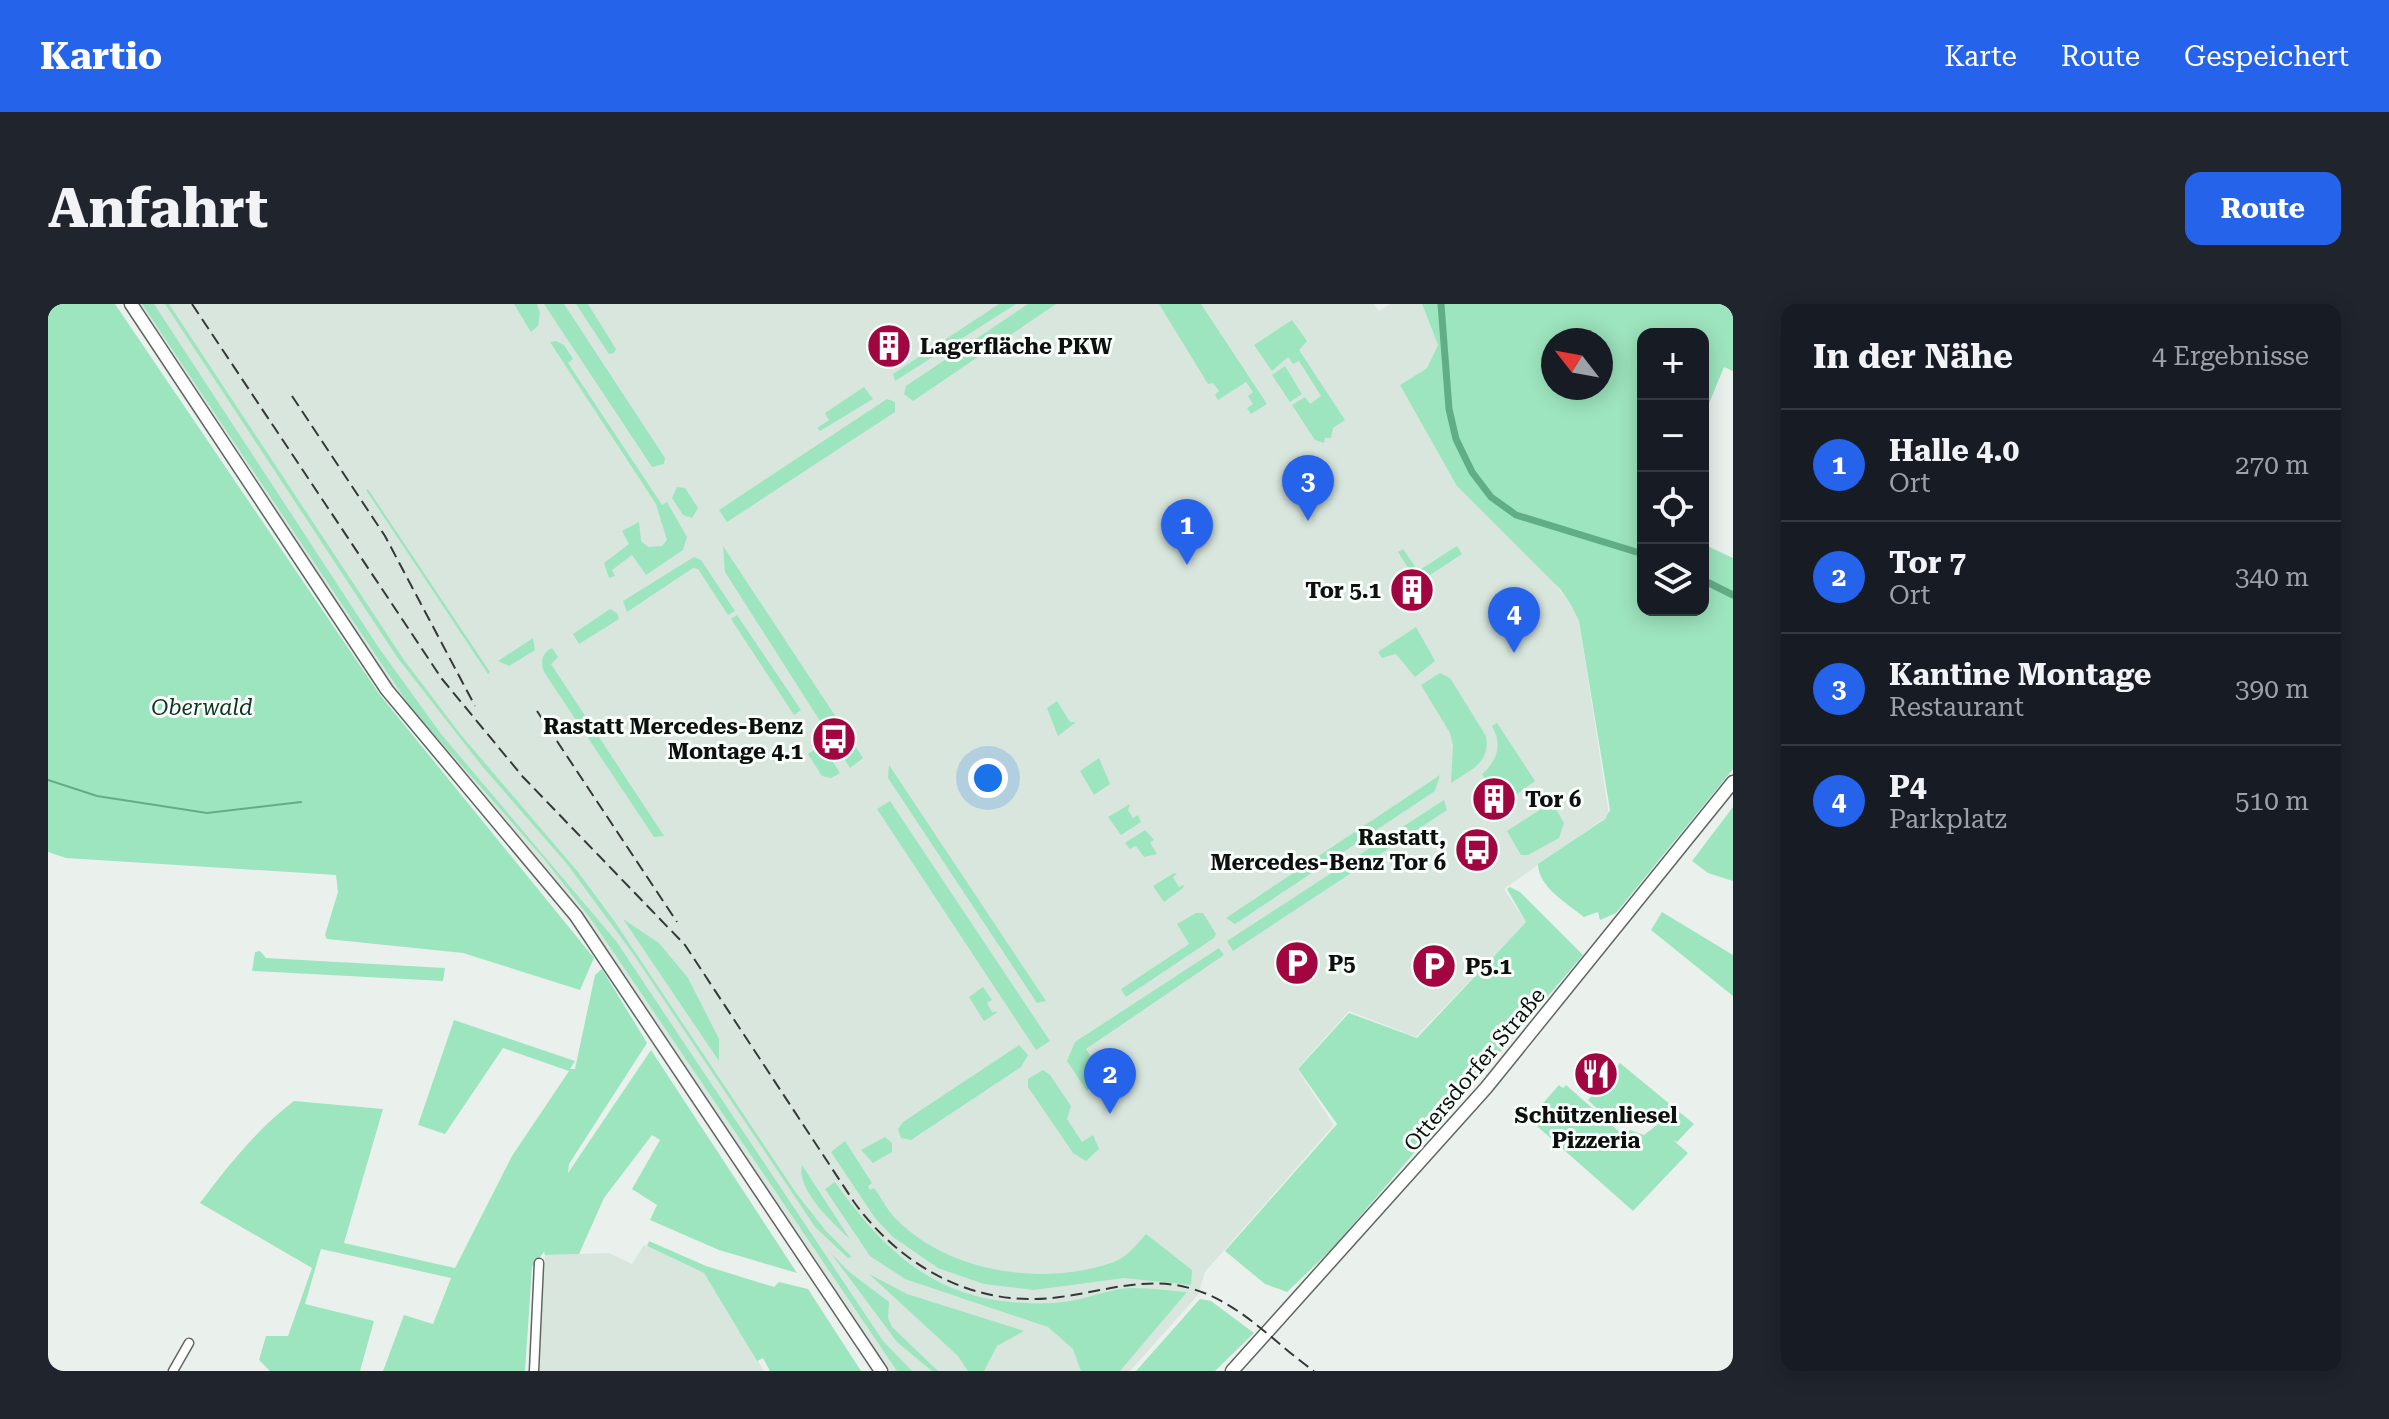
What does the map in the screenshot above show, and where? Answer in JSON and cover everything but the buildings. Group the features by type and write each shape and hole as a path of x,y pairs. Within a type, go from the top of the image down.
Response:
{"street":[{"path":"131,304 387,690 576,916 881,1371"},
{"name":"Ottersdorfer Straße","path":"1232,1371 1486,1088 1733,782"},
{"path":"534,1371 539,1263"},
{"path":"177,1370 189,1343"}],"shaded area":[{"path":"138,304 1374,304 1379,311 1390,304 1422,304 1438,345 1427,368 1400,385 1571,605 1579,621 1609,815 1504,889 1526,922 1416,1037 1349,1011 1297,1069 1334,1125 1205,1272 1198,1295 1130,1371 889,1371 581,914 391,687"},
{"path":"644,1245 704,1273 764,1371 539,1371 545,1255 609,1253 632,1264"}],"green space":[{"name":"Oberwald","path":"48,304 115,304 380,695 594,958 580,990 463,953 327,939 325,935 338,892 336,875 66,858 48,852"},
{"path":"142,304 154,304 379,648 441,734 616,941 883,1341 912,1371 897,1371 593,922 545,860 411,708"},
{"path":"165,304 169,304 404,660 461,735 578,872 615,922 796,1193 826,1231 852,1257 848,1258 815,1227 634,955 567,864 482,766 397,657"},
{"path":"514,304 537,304 540,313 538,326 531,332"},
{"path":"544,304 564,304 665,458 664,464 652,467"},
{"path":"576,304 588,304 616,349 614,353 609,354"},
{"path":"999,304 1016,304 895,381 893,374"},
{"path":"1028,304 1056,304 913,401 904,394 906,386"},
{"path":"1159,304 1201,304 1267,404 1251,414 1247,408 1253,404 1248,396 1253,392 1246,382 1218,400 1215,395 1219,391 1213,383 1208,384"},
{"path":"1422,304 1733,304 1733,371 1724,367 1709,403 1709,328 1637,328 1637,616 1709,616 1709,547 1733,558 1733,769 1616,913 1600,920 1598,912 1584,917 1555,894 1543,880 1538,864 1605,819 1610,810 1579,621 1561,590 1457,486 1400,385 1427,368 1438,345"},
{"path":"1292,320 1307,341 1299,350 1345,420 1333,428 1331,438 1325,438 1324,443 1315,440 1292,405 1305,397 1310,404 1321,396 1299,361 1293,364 1288,357 1272,371 1254,345"},
{"path":"550,342 564,345 573,359 568,363 662,505 667,502 687,537 683,550 646,575 632,555 612,570 615,576 609,578 604,563 629,544 622,531 639,522 641,541 648,547 662,546 667,540 656,504"},
{"path":"1285,366 1302,394 1290,402 1272,375"},
{"path":"864,387 873,399 820,431 817,428 829,420 825,413"},
{"path":"887,399 895,402 895,412 727,522 719,510"},
{"path":"677,487 685,488 698,508 692,518 683,515 672,498"},
{"path":"366,490 490,672 488,674"},
{"path":"723,546 863,758 850,768 725,572"},
{"path":"1457,546 1462,554 1418,583 1398,552 1403,549 1418,571"},
{"path":"694,557 701,560 735,611 728,615 698,569 693,568 627,612 623,601"},
{"path":"610,609 617,613 619,619 579,644 573,634"},
{"path":"737,615 801,710 794,715 731,619"},
{"path":"1416,627 1435,661 1415,677 1396,654 1382,658 1378,652"},
{"path":"533,638 535,650 509,666 498,661"},
{"path":"552,648 558,657 551,664 664,836 654,837 544,672 543,658"},
{"path":"1440,673 1450,678 1486,736 1487,745 1478,764 1451,783 1453,745 1450,733 1421,685"},
{"path":"1057,701 1070,722 1076,722 1058,736 1047,708"},
{"path":"1497,723 1535,781 1510,799 1512,804 1496,814 1491,809 1504,800 1497,788 1485,794 1479,789 1486,781 1482,774 1497,752 1492,726"},
{"path":"822,745 840,773 831,778 822,776 808,754"},
{"path":"1099,758 1110,784 1094,795 1080,771"},
{"path":"889,765 1046,1001 1037,1003 888,778"},
{"path":"1440,775 1435,791 1235,924 1226,918"},
{"path":"1444,800 1447,810 1233,951 1227,941"},
{"path":"890,801 1050,1041 1036,1050 877,809"},
{"path":"1552,802 1564,823 1559,838 1528,855 1521,855 1507,831"},
{"path":"1130,804 1128,810 1133,818 1138,815 1141,822 1121,835 1108,817"},
{"path":"1733,807 1733,881 1708,873 1692,861"},
{"path":"1145,830 1154,840 1150,843 1157,854 1144,857 1136,846 1130,849 1125,843"},
{"path":"1177,874 1173,877 1179,887 1184,885 1183,888 1164,902 1153,886"},
{"path":"1510,887 1520,892 1583,955 1333,1248 1287,1292 1265,1284 1225,1251 1337,1124 1298,1069 1349,1013 1417,1038 1526,922 1507,889"},
{"path":"1662,912 1733,955 1733,996 1651,930"},
{"path":"1196,913 1203,913 1216,934 1214,938 1126,997 1121,989 1189,944 1177,924"},
{"path":"623,919 659,943 688,978 719,1039 719,1061"},
{"path":"1219,948 1224,955 1086,1049 1102,1074 1087,1091 1067,1061 1075,1042"},
{"path":"260,951 266,958 445,968 443,981 252,971 255,952"},
{"path":"602,969 647,1043 569,1164 568,1173 651,1050 797,1273 719,1250 650,1220 657,1205 632,1189 660,1140 652,1135 604,1198 579,1254 545,1255 544,1252 532,1267 525,1371 383,1371 404,1315 433,1324 451,1278 321,1249 305,1304 374,1321 360,1371 270,1371 259,1360 266,1336 288,1336 312,1268 200,1203 232,1162 255,1136 294,1101 383,1109 344,1243 455,1268 512,1156 569,1071 503,1048 445,1134 418,1125 454,1020 575,1061 570,1069 575,1069 595,975"},
{"path":"983,987 992,1000 987,1003 992,1012 998,1012 984,1021 969,997"},
{"path":"1019,1045 1028,1055 1021,1067 911,1140 901,1138 898,1129 903,1122"},
{"path":"1620,1063 1694,1124 1677,1142 1673,1140 1688,1153 1633,1211 1529,1119 1559,1085 1563,1088 1566,1085 1624,1136 1630,1130 1644,1135 1657,1125 1627,1102 1610,1121 1588,1100"},
{"path":"1043,1070 1050,1075 1071,1106 1067,1119 1082,1142 1093,1135 1099,1149 1086,1161 1073,1153 1028,1087 1028,1079"},
{"path":"885,1137 892,1143 892,1152 873,1163 861,1150"},
{"path":"845,1141 872,1183 868,1186 870,1190 874,1188 892,1215 917,1237 942,1252 998,1270 1028,1274 1058,1273 1087,1270 1119,1260 1146,1234 1192,1270 1191,1285 1124,1278 1034,1290 984,1284 938,1268 893,1237 875,1218 831,1152"},
{"path":"802,1165 850,1239 810,1195 802,1175"},
{"path":"835,1182 879,1236 902,1258 954,1289 1016,1303 1062,1302 1128,1288 1187,1292 1120,1371 1081,1371 1073,1349 1048,1327 905,1279 870,1256 825,1189"},
{"path":"649,1241 706,1266 774,1287 779,1282 808,1289 861,1371 770,1371 763,1358 757,1361 704,1273 647,1246"},
{"path":"830,1252 848,1271 889,1302 888,1318 892,1327 938,1371 932,1371 897,1342"},
{"path":"869,1274 907,1294 1024,1331 997,1346 984,1371 968,1371 958,1356"},
{"path":"1200,1299 1211,1301 1254,1333 1215,1371 1136,1371"}],"waterway":[{"path":"1441,304 1449,409 1456,439 1472,472 1491,497 1516,515 1637,552"},
{"path":"1709,583 1733,595"},
{"path":"48,780 97,796 207,813 301,802"}],"railway":[{"path":"192,304 442,679 523,777 685,945 854,1202 873,1226 918,1264 944,1279 971,1290 1000,1296 1029,1299 1060,1297 1143,1284 1193,1289 1242,1314 1314,1371"},
{"path":"292,396 385,536 475,706"},
{"path":"537,711 677,922"}],"place":[{"name":"Lagerfläche PKW","path":"889,346"},
{"name":"Kantine Montage","path":"1308,521"},
{"name":"Halle 4.0","path":"1187,565"},
{"name":"Tor 5.1","path":"1412,590"},
{"name":"P4","path":"1514,653"},
{"name":"Rastatt Mercedes-Benz Montage 4.1","path":"834,739"},
{"name":"Tor 6","path":"1494,799"},
{"name":"Rastatt, Mercedes-Benz Tor 6","path":"1477,850"},
{"name":"P5","path":"1297,963"},
{"name":"P5.1","path":"1434,966"},
{"name":"Schützenliesel Pizzeria","path":"1596,1074"},
{"name":"Tor 7","path":"1110,1114"}]}
